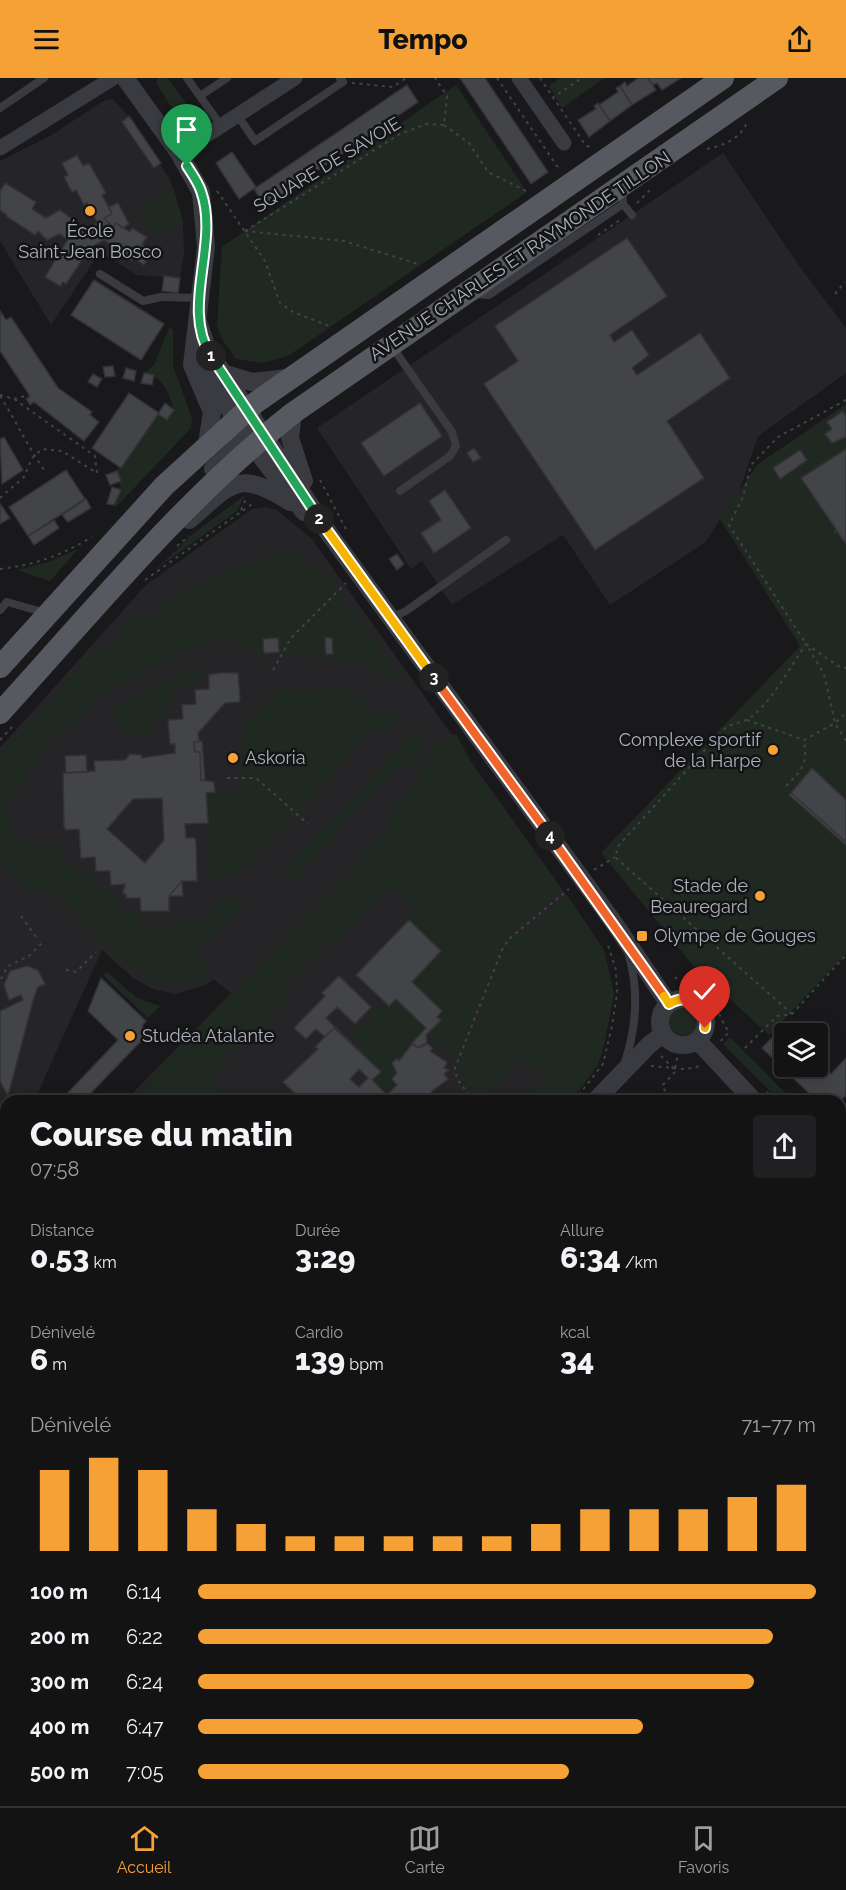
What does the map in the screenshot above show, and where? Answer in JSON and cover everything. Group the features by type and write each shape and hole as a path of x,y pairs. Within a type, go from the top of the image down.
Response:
{"main road":[{"name":"AVENUE CHARLES ET RAYMONDE TILLON","path":"8,718 140,559 194,500 287,378 723,78"},
{"name":"AVENUE CHARLES ET RAYMONDE TILLON","path":"0,667 164,486 207,444 293,413 462,294 622,195 777,78"}],"street":[{"path":"0,148 113,78"},
{"path":"125,78 179,153 201,192 206,225 206,247 199,324 193,351 196,380 212,412 207,444"},
{"path":"179,153 295,78"},
{"path":"519,78 564,143"},
{"name":"AVENUE CHARLES ET RAYMONDE TILLON","path":"250,428 262,412 403,299"},
{"path":"199,324 207,349 225,374 250,428"},
{"path":"193,351 385,613 614,937 669,1004"},
{"path":"225,374 252,382 287,378"},
{"path":"293,413 290,438 307,509"},
{"name":"AVENUE CHARLES ET RAYMONDE TILLON","path":"140,559 238,483 258,483 307,509"},
{"path":"663,1034 661,1015 669,1004 682,999 696,1002 701,1007 706,1021 701,1045"},
{"path":"601,1095 663,1034"},
{"path":"663,1034 701,1045 748,1095"}],"lane":[{"path":"0,108 44,78"},
{"path":"187,78 221,126"},
{"path":"200,96 227,78"},
{"path":"238,116 255,141 342,80"},
{"path":"622,195 631,213"},
{"path":"100,274 143,301 161,297 200,298"},
{"path":"391,344 453,432 456,446 450,456 400,491"},
{"path":"385,613 406,611 506,540"},
{"path":"0,610 7,602 48,614"},
{"path":"614,937 633,976 635,995 633,1028 620,1075"}],"path":[{"name":"SQUARE DE SAVOIE","path":"342,80 393,87 406,78"},
{"path":"435,78 447,96 444,125 469,143 488,172 533,194"},
{"path":"497,78 562,174"},
{"path":"540,78 586,146 595,147"},
{"path":"539,107 582,78"},
{"name":"SQUARE DE SAVOIE","path":"245,231 400,134 426,124 444,125"},
{"path":"698,151 732,140"},
{"path":"196,181 211,183 245,231 264,261 280,303 293,312 337,330"},
{"path":"597,235 631,213 655,184"},
{"path":"245,231 344,241 427,267"},
{"path":"835,294 845,282"},
{"path":"0,395 14,399 95,456 97,473 68,454 54,449 42,449 34,456 24,477 0,498"},
{"path":"0,395 22,429 22,438 44,470"},
{"path":"14,399 29,395"},
{"path":"846,400 778,437 751,465 743,497 729,525 824,674 835,723 846,741"},
{"path":"318,476 339,518"},
{"path":"241,512 249,491"},
{"path":"142,582 253,502 263,502"},
{"path":"0,569 29,566 63,555 97,534"},
{"path":"273,670 291,638 349,581"},
{"path":"806,644 838,666 846,668"},
{"path":"591,872 615,857 619,845 724,729 732,723 746,720 760,709 806,644"},
{"path":"746,720 804,740 835,723 846,713"},
{"path":"0,740 8,718"},
{"path":"786,786 799,772 807,757 804,740"},
{"path":"227,778 256,778 308,824"},
{"path":"615,857 792,1014"},
{"path":"469,1095 457,1079 455,1068 502,950 509,939 569,889"},
{"path":"21,916 36,937"},
{"path":"579,1095 603,1064 617,994 614,937"},
{"path":"1,979 8,966 29,956 42,943"},
{"path":"66,970 76,972 96,952"},
{"path":"745,1048 777,1016 792,1014 846,955"},
{"path":"674,1068 701,1045 729,1032 720,1021 712,998 701,989 684,984 675,977"},
{"path":"617,994 621,995"},
{"path":"646,1069 654,1065 674,1068 697,1067 701,1045"},
{"path":"659,1054 676,1071 662,1086 668,1095"}],"shaded area":[{"path":"158,78 168,78 199,122 190,129 185,128 156,83"},
{"path":"560,78 604,78 562,108 549,86"},
{"path":"456,85 527,192 288,356 263,363 236,359 222,339 217,326 222,247"},
{"name":"École Saint-Jean Bosco","path":"113,99 129,117 170,180 183,221 184,254 180,278 137,275 100,252 51,325 0,241 0,161 50,136 105,100"},
{"path":"723,153 800,267 846,328 846,373 758,436 737,498 740,503 720,519 706,542 610,605 563,535 452,605 422,561 411,569 317,428"},
{"path":"173,187 183,221 152,234 148,223 136,212"},
{"path":"169,328 173,329 173,366 192,418 191,428 116,507 114,505 121,490 117,471 158,414 167,420 174,410 161,382 144,373 154,365"},
{"name":"Complexe sportif de la Harpe","path":"846,404 846,954 780,1023 774,1023 774,1030 769,1035 692,964 601,853 800,646 720,519 757,465"},
{"path":"245,495 237,511 155,570 194,533"},
{"path":"266,507 277,510 312,539 604,950 614,994 566,1095 131,1095 231,993 214,980 175,994 153,989 133,978 102,950 37,1095 0,1095 0,748 145,586 252,509"},
{"path":"78,549 50,581 17,570 48,562"},
{"path":"279,553 295,553 332,580 345,602 403,679 399,686 370,668 344,661 291,654 262,658 227,638 195,645 103,692 49,744 11,796 6,807 7,819 19,836 40,845 60,843 62,860 77,873 89,873 91,887 106,888 106,901 119,900 120,912 138,910 140,921 148,927 197,922 224,896 244,904 192,955 210,972 189,984 168,985 147,977 127,964 58,896 46,891 33,893 0,860 0,754 90,654 115,639 128,621 149,616 186,588"},
{"path":"185,668 198,668 204,671 197,680 175,691 150,734 136,736 123,730 113,713 115,708"},
{"path":"288,683 289,692 341,688 382,714 392,710 400,716 394,727 384,734 376,727 243,871 209,880 206,793 241,792 244,725"},
{"path":"421,730 426,734 421,750 409,770 399,767 290,882 281,874 415,731"},
{"path":"456,734 477,773 562,890 505,937 458,1058 428,1033 440,1020 437,1017 442,1011 412,982 441,951 409,920 417,909 391,886 336,944 331,939 285,986 291,993 210,1077 226,1095 135,1095 389,830 388,817 421,773 434,743"},
{"path":"567,895 604,950 614,994 604,1046 598,1065 576,1095 528,1095 545,1076 521,1055 485,1095 475,1095 460,1080 458,1069 503,952 512,939"},
{"path":"106,971 137,998 160,1006 148,1018 104,976"},
{"path":"396,999 426,1028 406,1048 408,1051 392,1063 397,1073 392,1079 397,1085 387,1095 372,1080 381,1071 353,1044 356,1041 351,1037 384,1002 389,1006"},
{"path":"683,1003 694,1008 699,1019 694,1030 683,1035 672,1030 667,1019 672,1008"},
{"path":"730,1037 787,1095 774,1095 723,1044"}],"building":[{"path":"460,78 485,78 548,172 531,184"},
{"path":"638,78 648,78 656,90 632,105 620,86 625,82 627,86"},
{"path":"648,78 681,78 662,90 657,83 653,85"},
{"path":"407,85 418,102 265,206 254,189"},
{"path":"620,86 632,105 610,121 599,105 618,92 616,88"},
{"path":"598,103 610,121 589,137 578,120 596,109 594,106"},
{"path":"129,116 161,163 154,168 122,122"},
{"path":"232,152 256,187 239,199 216,163"},
{"path":"77,155 83,166 89,163 106,193 102,195 112,214 104,218 113,227 116,223 130,232 132,228 147,237 142,244 153,251 144,265 133,258 131,261 117,252 119,249 104,240 91,247 66,284 63,282 60,286 45,277 68,239 59,234 47,240 38,231 35,235 6,216 0,210 0,191 5,183 36,202 32,209 46,218 60,210 87,231 97,222 87,203 84,205 76,190 72,192 64,177 68,175 62,163"},
{"path":"118,203 129,224 123,228 116,223 113,227 104,218 112,214 109,207"},
{"path":"627,238 667,296 610,335 614,342 632,330 649,355 632,368 637,375 700,333 730,378 667,421 704,478 595,550 484,384 518,361 495,326"},
{"path":"164,276 180,278 178,293 162,291"},
{"path":"94,280 164,324 141,360 71,315"},
{"path":"0,311 6,320 11,317 58,388 92,412 90,415 99,422 84,441 34,402 30,405 26,399 30,396 0,351"},
{"path":"113,366 115,376 105,377 103,367"},
{"path":"126,368 136,371 134,381 123,378"},
{"path":"144,373 154,375 152,385 141,383"},
{"path":"93,374 102,379 97,387 88,382"},
{"path":"129,393 159,413 121,468 92,448"},
{"path":"165,403 174,410 167,420 158,414"},
{"path":"420,403 442,436 384,476 361,443"},
{"path":"843,411 846,416 846,437 832,443 825,434 832,429 827,422"},
{"path":"4,437 23,470 2,484 0,439"},
{"path":"474,448 481,458 473,462 467,453"},
{"path":"846,449 846,544 837,531 835,533 836,529 801,478"},
{"path":"800,450 807,460 780,479 773,468"},
{"path":"66,470 85,499 28,536 9,507"},
{"path":"117,471 121,481 110,485 106,475"},
{"path":"112,487 121,490 114,505 107,504"},
{"path":"445,490 471,528 434,553 421,533 441,520 429,501"},
{"path":"86,499 91,508 68,522 62,515"},
{"path":"0,504 10,518 0,524"},
{"path":"54,520 59,528 34,545 28,536"},
{"path":"397,554 404,564 397,570 389,559"},
{"path":"278,638 279,652 264,653 263,639"},
{"path":"325,638 332,638 333,654 326,654"},
{"path":"238,673 240,698 239,702 225,703 198,733 199,742 194,742 195,752 200,752 201,780 214,782 215,792 206,793 208,823 185,824 186,838 195,838 196,842 197,881 182,881 169,896 169,911 141,911 140,898 126,898 126,894 123,894 125,884 111,885 110,871 96,871 95,857 81,858 79,829 66,830 64,827 63,773 95,771 94,761 125,760 130,754 142,755 142,758 175,753 175,744 170,744 168,720 183,719 182,705 196,704 195,690 209,689 209,675","holes":["162,798 164,840 145,863 107,829 133,799"]},
{"path":"202,741 205,780 201,780 200,752 195,752 194,742"},
{"path":"86,755 87,772 66,773 65,756"},
{"path":"812,768 846,800 846,842 791,793"},
{"path":"791,793 846,842 846,845 789,795"},
{"path":"182,881 183,896 169,896"},
{"path":"409,920 441,951 412,982 442,1011 437,1017 441,1020 426,1035 427,1044 418,1048 412,1043 426,1028 396,999 389,1006 356,975"},
{"path":"27,966 38,970 45,984 38,987 34,997 7,1095 0,1081 0,1011 23,1000 21,995 9,1000 4,985 10,971"},
{"path":"339,976 371,1007 355,1024 337,1007 326,1018 381,1072 334,1028 325,1037 316,1029 306,1039 294,1028 325,996 322,993"},
{"name":"Studéa Atalante","path":"101,978 146,1021 142,1026 149,1033 89,1095 66,1095 118,1040 88,1011"},
{"path":"334,1028 381,1072 372,1080 387,1095 297,1095 283,1082 318,1049 315,1047","holes":["359,1069 368,1078 359,1087 350,1079"]},
{"path":"774,1035 774,1060 762,1048"},
{"path":"426,1043 433,1048 430,1051 447,1062 444,1068 449,1070 444,1074 448,1079 431,1092 433,1095 387,1095 397,1085 392,1079 397,1073 392,1063 397,1059 399,1061 412,1044 418,1048"},
{"path":"846,1058 846,1095 811,1095 792,1077 828,1077 828,1071 831,1074"}],"place":[{"name":"École Saint-Jean Bosco","path":"90,211"},
{"name":"Complexe sportif de la Harpe","path":"773,750"},
{"name":"Askoria","path":"233,758"},
{"name":"Stade de Beauregard","path":"760,896"},
{"name":"Olympe de Gouges","path":"642,936"},
{"name":"Studéa Atalante","path":"130,1036"}],"route":[{"path":"187,166 201,192 206,225 199,324 207,349 218,368 225,374 330,536 360,574 380,607 447,694 612,920 669,1004 682,999 696,1002 705,1014 705,1028"}]}
